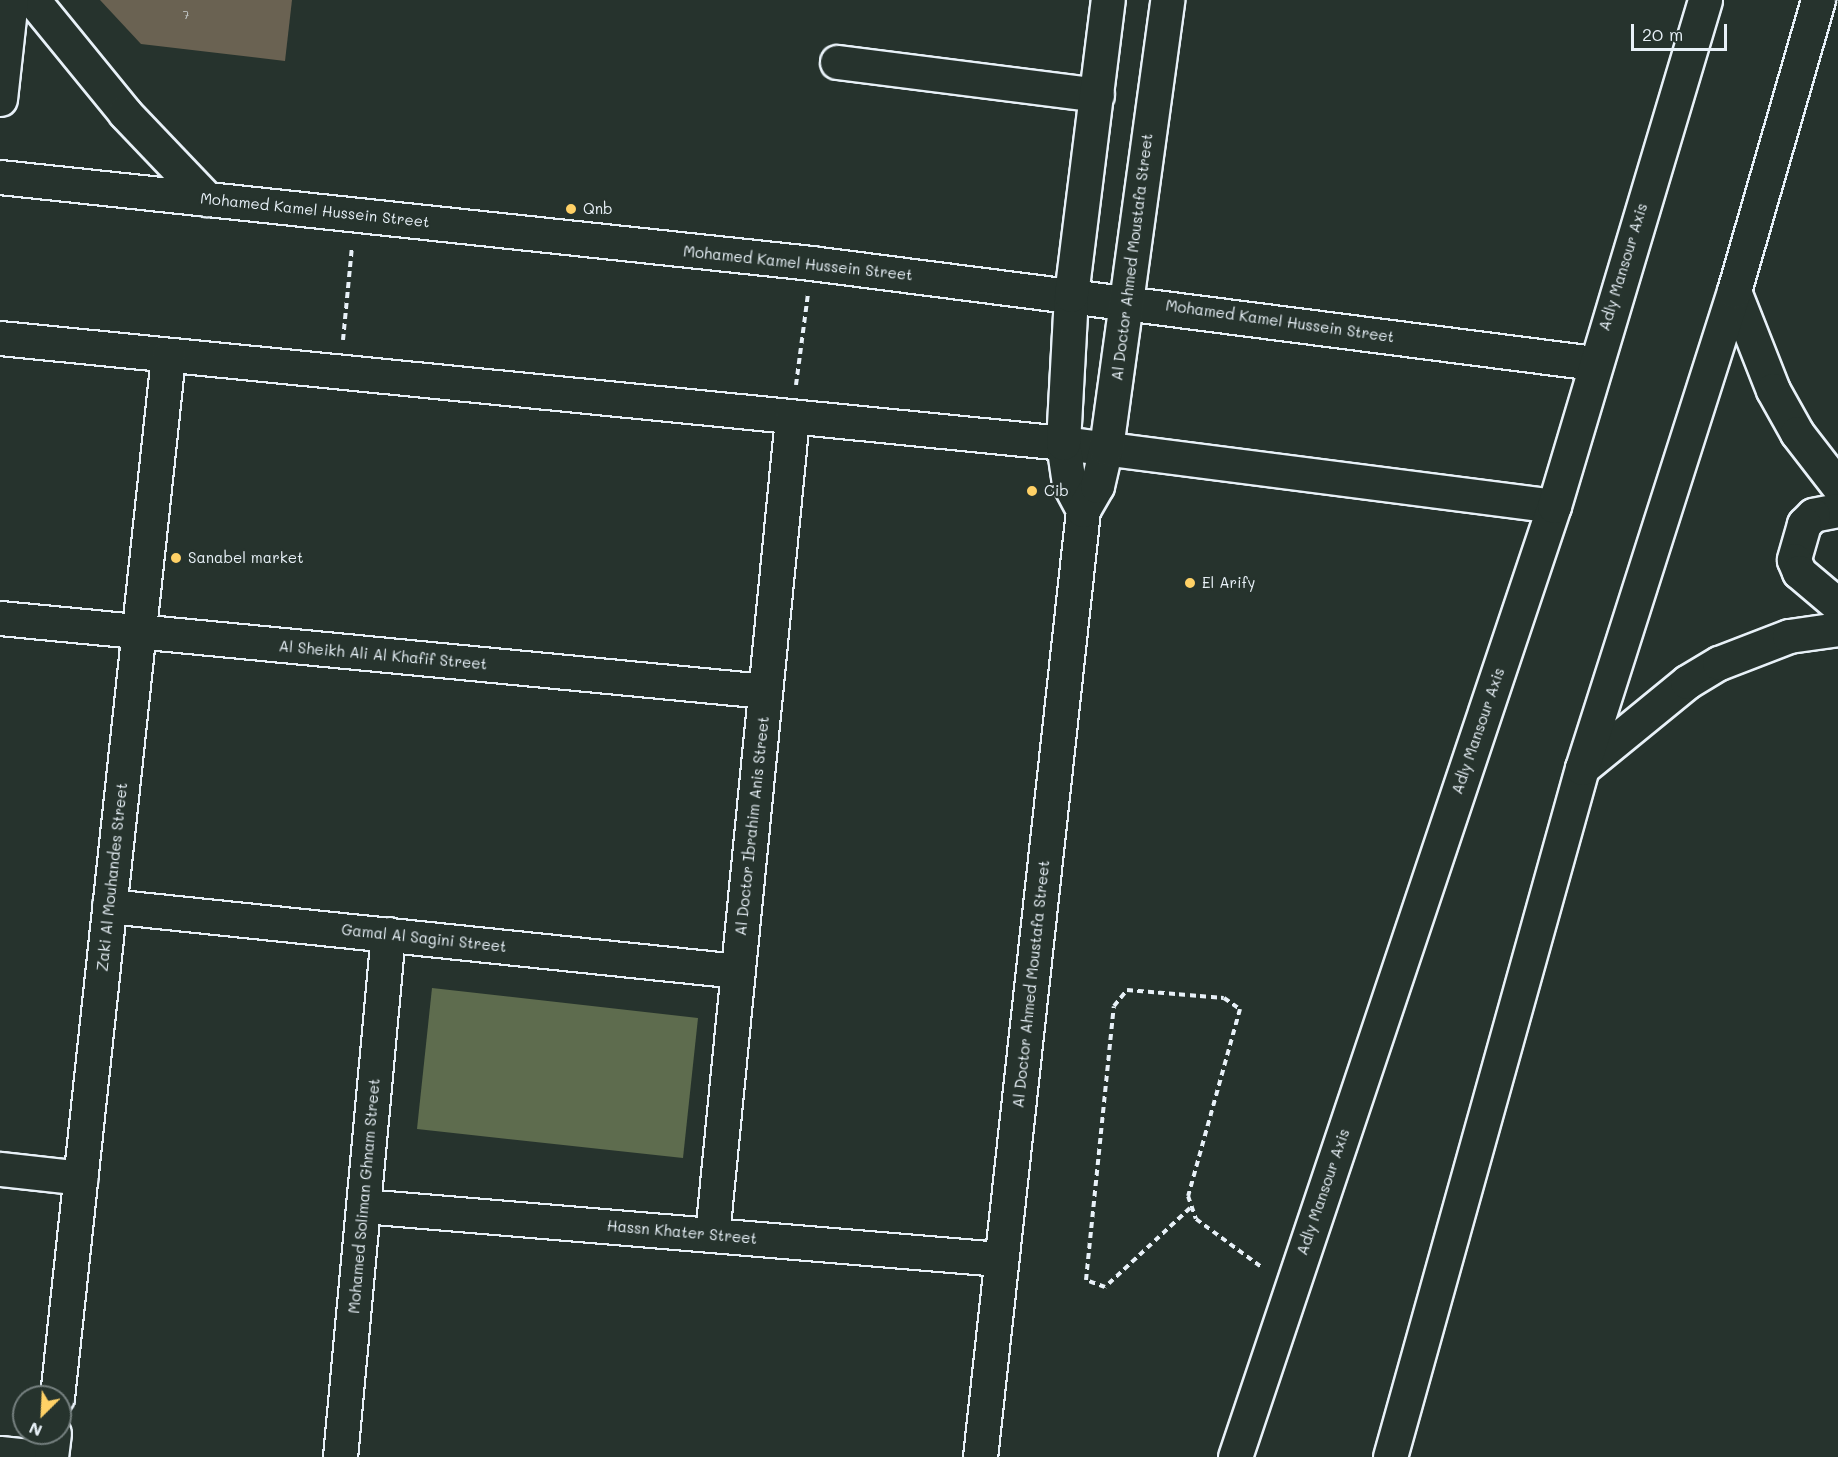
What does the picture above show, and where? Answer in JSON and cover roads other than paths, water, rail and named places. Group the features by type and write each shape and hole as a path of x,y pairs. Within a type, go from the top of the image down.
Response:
{"street":[{"path":"0,99 11,0"},
{"path":"33,0 125,113 207,199"},
{"path":"1083,510 1069,484 1063,443 1071,295 1108,0"},
{"name":"Al Doctor Ahmed Moustafa Street","path":"980,1457 1083,510 1097,486 1106,448 1128,301 1167,0"},
{"name":"Adly Mansour Axis","path":"1235,1457 1554,506 1594,363 1705,0"},
{"path":"1390,1457 1582,768 1734,291 1818,0"},
{"path":"837,62 1097,95"},
{"name":"Mohamed Kamel Hussein Street","path":"0,177 812,263 1128,301 1594,363"},
{"path":"1734,291 1773,390 1797,433 1838,486"},
{"path":"0,338 168,357 340,370 1063,443 1554,506"},
{"name":"Zaki Al Mouhandes Street","path":"58,1385 168,357"},
{"name":"Al Doctor Ibrahim Anis Street","path":"712,1235 792,417"},
{"path":"1838,510 1813,515 1803,524 1794,560 1799,572 1838,605"},
{"name":"Al Sheikh Ali Al Khafif Street","path":"0,618 765,691"},
{"path":"1582,768 1687,682 1719,663 1789,636 1838,629"},
{"name":"Gamal Al Sagini Street","path":"109,906 738,971"},
{"name":"Mohamed Soliman Ghnam Street","path":"340,1457 388,934"},
{"path":"0,1169 81,1178"},
{"name":"Hassn Khater Street","path":"363,1206 1000,1258"},
{"path":"0,1453 36,1457"}],"place":[{"name":"Qnb","path":"571,209"},
{"name":"Cib","path":"1032,491"},
{"name":"Sanabel market","path":"176,558"},
{"name":"El Arify","path":"1190,583"}]}
